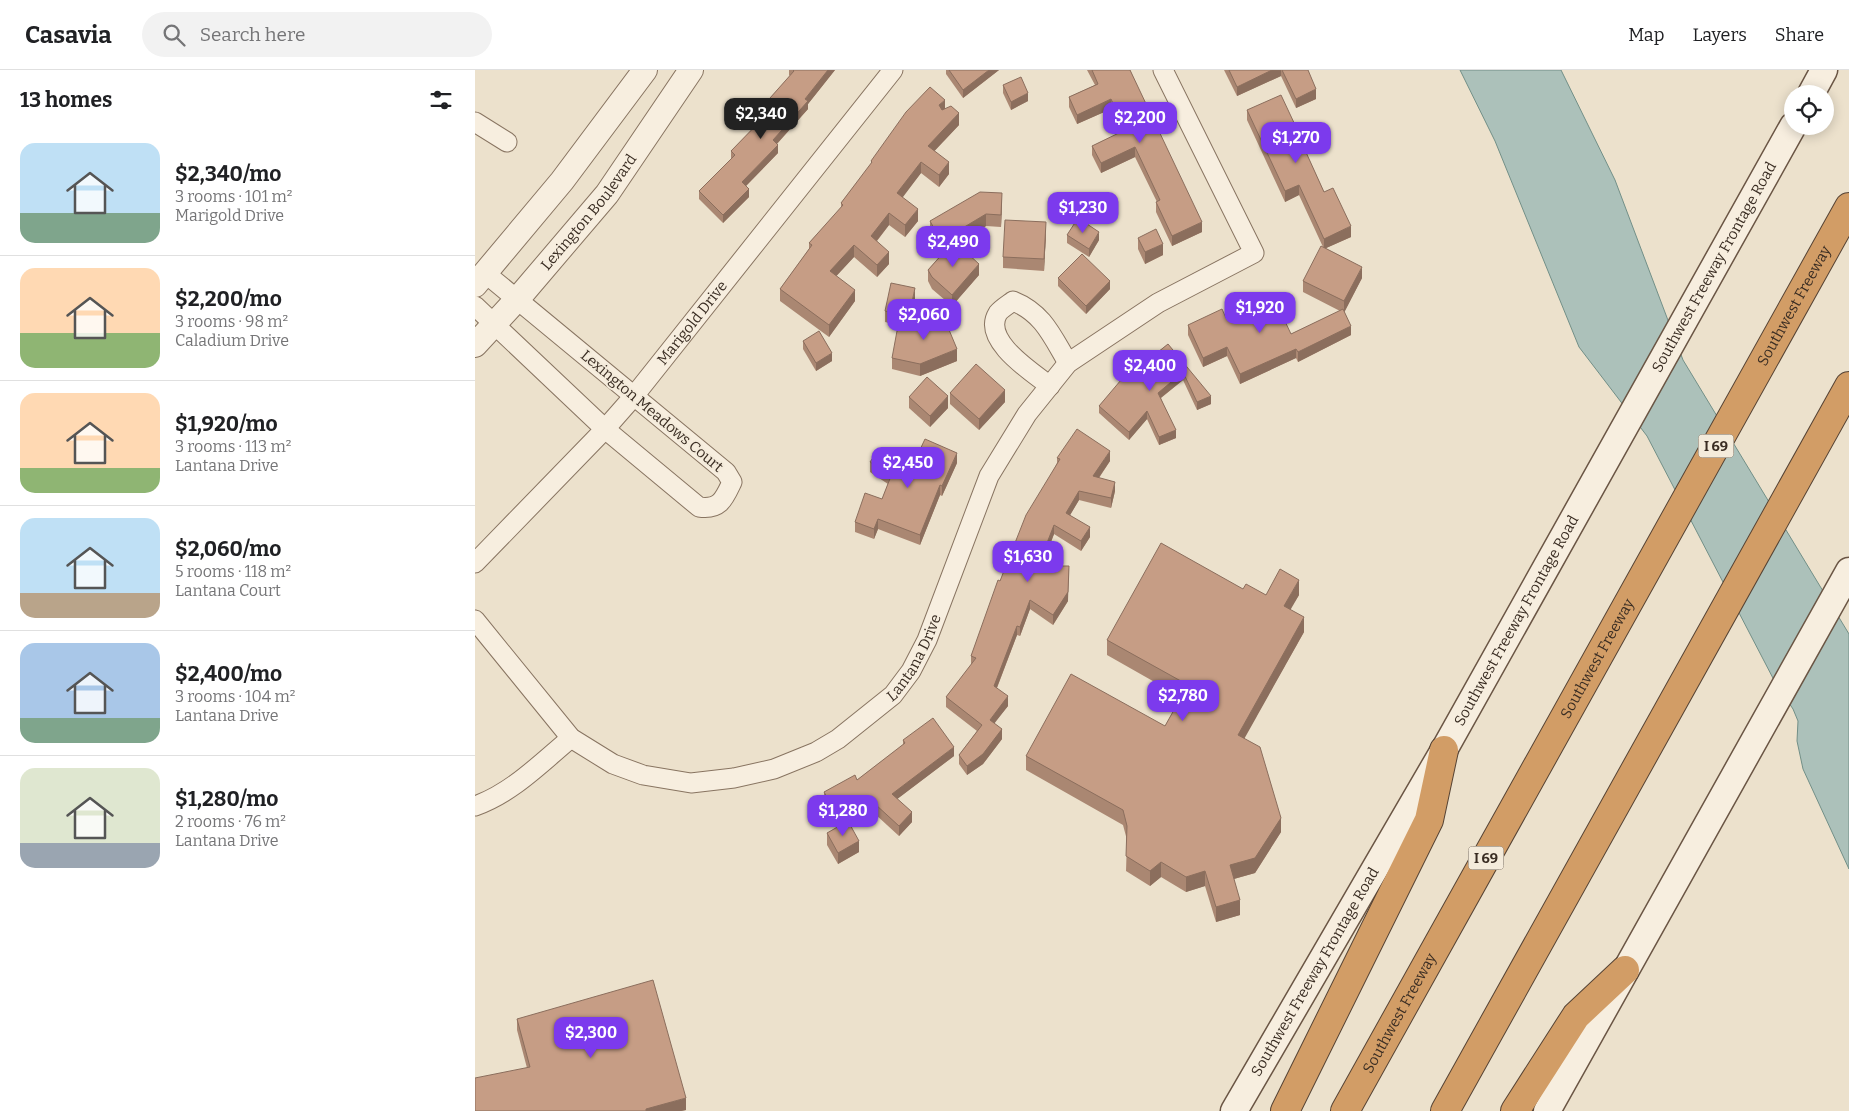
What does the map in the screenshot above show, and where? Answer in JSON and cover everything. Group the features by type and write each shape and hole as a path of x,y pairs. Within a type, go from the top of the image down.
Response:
{"highway":[{"name":"Southwest Freeway","path":"1345,1111 1849,207"},
{"path":"1445,1111 1849,386"},
{"path":"1285,1111 1429,820 1444,750"},
{"path":"1515,1111 1576,1016 1625,970"}],"main road":[{"path":"1816,85 1824,70"},
{"name":"Southwest Freeway Frontage Road","path":"1234,1111 1444,750 1788,135"},
{"path":"1547,1111 1849,572"}],"street":[{"path":"480,279 562,181 645,70"},
{"name":"Lexington Boulevard","path":"475,345 607,194 691,70"},
{"name":"Marigold Drive","path":"475,563 605,429 634,396 893,70"},
{"name":"Lantana Drive","path":"475,620 571,738 613,764 643,775 691,783 734,778 774,769 815,752 839,739 893,695 911,671 927,640 989,476 1027,414 1068,363 1158,303 1254,253 1163,70"},
{"path":"475,122 507,142"},
{"name":"Lexington Meadows Court","path":"475,306 605,429 699,507 711,508 724,500 733,482 726,472 517,299 480,279"},
{"path":"1050,386 1003,348 995,328 998,313 1013,301 1027,306 1040,318 1068,363"},
{"path":"475,806 491,800 521,780 571,738"}],"water":[{"path":"1460,70 1561,70 1615,180 1683,360 1849,634 1849,869 1803,769 1797,741 1798,721 1793,709 1775,682 1647,436 1579,347 1495,141"}],"building":[{"path":"793,70 828,70 805,99 808,101 773,140 778,145 742,182 749,189 723,215 699,191 735,155 731,151 768,113 762,107"},
{"path":"949,70 989,70 963,90"},
{"path":"1092,70 1130,70 1202,222 1172,236 1156,202 1160,200 1135,147 1101,163 1092,146 1125,130 1111,99 1077,115 1069,97 1098,84"},
{"path":"1229,70 1272,70 1237,87"},
{"path":"1282,70 1308,70 1316,89 1296,99"},
{"path":"1021,77 1028,93 1011,102 1003,85"},
{"path":"930,87 945,100 939,105 942,110 951,106 959,113 928,146 949,162 939,175 921,162 897,193 918,209 905,225 889,213 871,236 889,252 877,265 854,245 830,271 855,290 829,325 780,289 812,245 809,243 843,205 841,203 906,112"},
{"path":"1281,95 1324,192 1333,188 1351,226 1324,239 1299,185 1285,191 1247,110"},
{"path":"980,192 1002,193 1001,215 986,214 941,241 930,221"},
{"path":"1078,218 1099,232 1089,249 1067,235"},
{"path":"1005,220 1046,222 1044,259 1003,257"},
{"path":"1156,229 1163,244 1145,252 1138,238"},
{"path":"954,241 979,264 952,295 932,277 928,270"},
{"path":"1321,246 1362,267 1344,301 1303,281"},
{"path":"1082,254 1110,281 1086,306 1058,278"},
{"path":"891,283 915,288 909,316 885,311"},
{"path":"1273,296 1291,334 1343,309 1351,326 1298,352 1296,349 1240,374 1227,347 1203,358 1188,325 1222,309 1226,318"},
{"path":"942,313 957,349 920,364 892,358 897,331"},
{"path":"819,331 832,353 816,363 803,341"},
{"path":"1168,344 1211,396 1197,402 1183,372 1158,393 1176,430 1159,437 1147,411 1129,432 1099,406 1121,380"},
{"path":"976,364 1005,390 979,419 950,393"},
{"path":"927,377 948,396 930,416 909,397"},
{"path":"1077,429 1110,451 1093,476 1115,482 1111,498 1079,491 1066,513 1090,527 1081,541 1054,525 1038,566 1069,566 1068,592 1053,615 1030,600 1020,627 1017,626 994,686 1008,696 990,720 1002,729 983,754 967,766 959,755 982,725 946,697 976,658 971,656 998,580 1000,581 1026,515 1060,459 1057,458"},
{"path":"925,439 957,453 942,486 940,485 920,535 878,519 874,529 855,522 865,493 882,499 891,476 870,462 879,449 910,471"},
{"path":"1161,543 1243,589 1246,584 1266,595 1280,569 1299,580 1284,606 1304,617 1238,735 1260,747 1281,818 1255,858 1230,865 1240,900 1216,907 1205,871 1186,877 1161,862 1150,871 1126,856 1127,826 1123,810 1026,756 1071,674 1165,726 1188,685 1107,640"},
{"path":"933,718 954,747 892,794 912,812 899,826 875,804 842,823 824,792 855,775 857,780 905,743 903,740"},
{"path":"848,821 859,841 838,853 827,833"},
{"path":"653,980 686,1098 646,1109 646,1111 475,1111 475,1078 530,1067 517,1019"}]}
